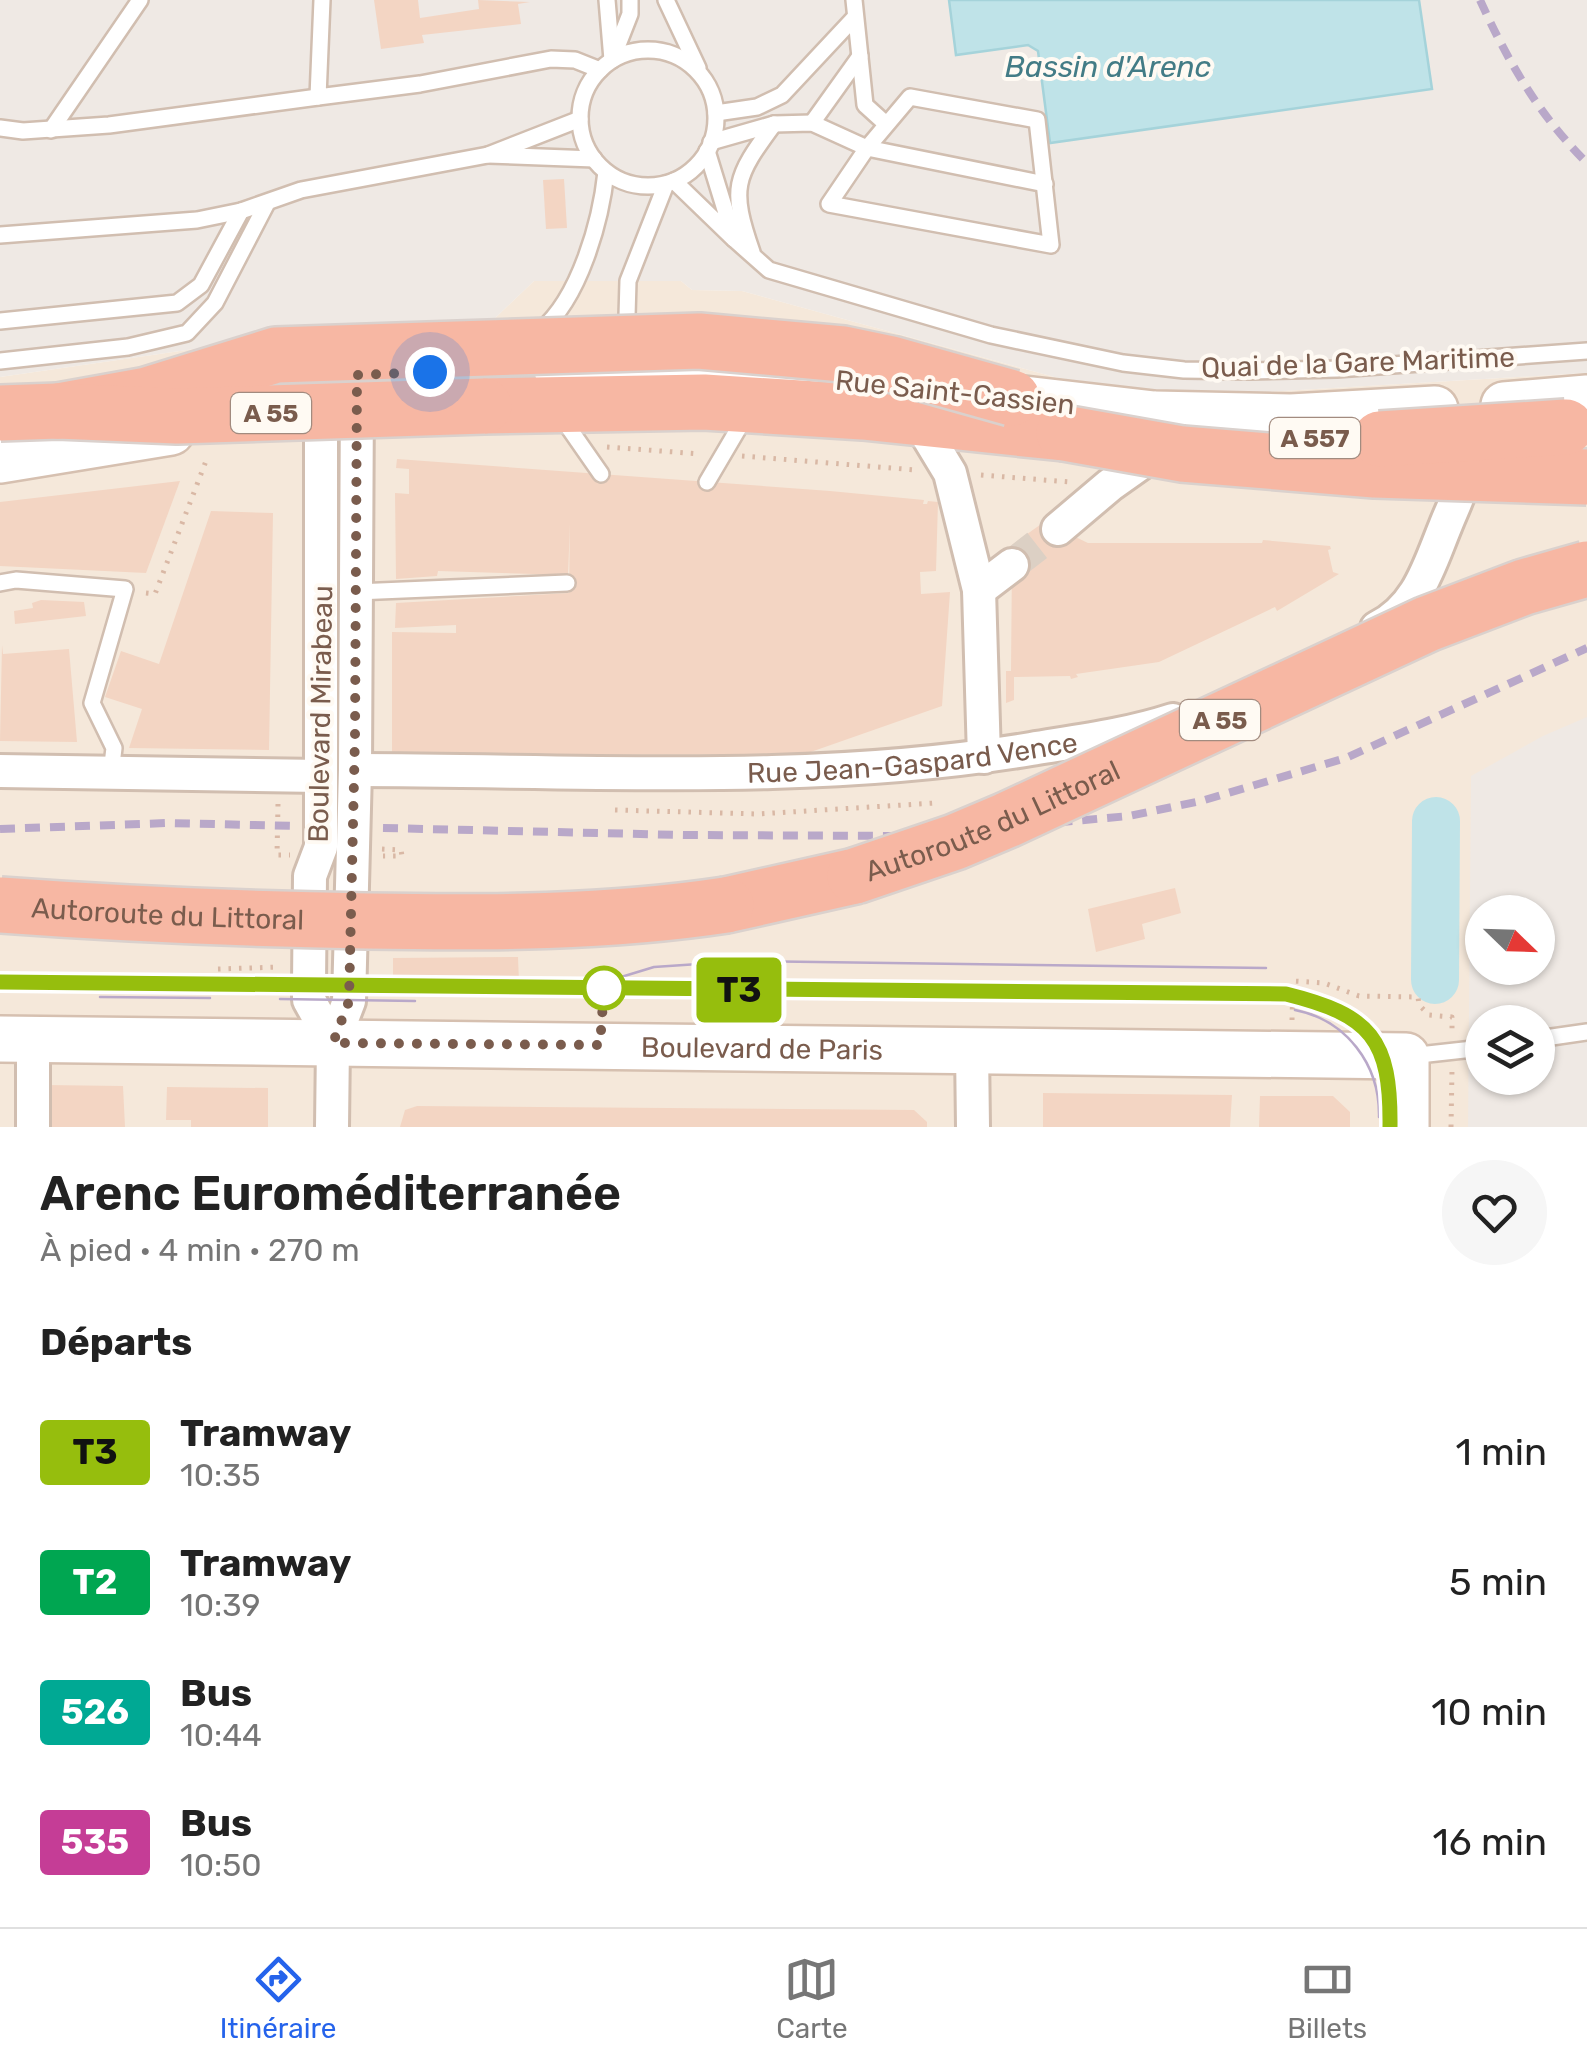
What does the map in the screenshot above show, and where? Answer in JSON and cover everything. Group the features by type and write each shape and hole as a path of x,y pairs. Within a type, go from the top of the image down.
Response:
{"highway":[{"path":"58,411 147,395 276,355 700,341 854,356 1017,391"},
{"name":"A 55","path":"0,414 58,411 177,416 704,402 1068,419 1220,457 1375,470 1587,477"},
{"name":"A 557","path":"1068,419 1184,431 1377,439 1582,422"},
{"name":"Autoroute du Littoral","path":"0,905 288,920 484,923 672,913 803,890 956,842 1427,624 1524,587 1587,569"}],"street":[{"name":"Rue Saint-Cassien","path":"340,398 594,370 846,378 1017,391 1068,419 1478,408 1582,422"},
{"name":"Rue Saint-Cassien","path":"340,398 501,413 570,430 734,437 926,435 1151,456 1295,460 1450,454 1582,422"},
{"path":"0,414 340,398"},
{"path":"0,460 226,424 340,398"},
{"name":"Boulevard Mirabeau","path":"332,1127 333,1043 349,1001 356,592 340,398"},
{"name":"Boulevard Mirabeau","path":"333,1043 309,1000 309,966 310,876 321,847 321,776 340,398"},
{"name":"Rue Jean-Gaspard Vence","path":"354,770 802,772 984,757 1142,730 1220,704 1387,623 1408,604 1427,576 1446,525 1436,496 1450,454 1478,408"},
{"name":"Rue Jean-Gaspard Vence","path":"1423,410 1450,454"},
{"path":"926,435 950,473 979,590 984,757"},
{"path":"1058,528 1151,456"},
{"path":"979,590 1012,565"},
{"path":"0,771 321,776"},
{"path":"17,1039 32,1127"},
{"name":"Boulevard de Paris","path":"17,1039 1406,1056"},
{"path":"972,1049 973,1127"},
{"path":"1406,1056 1406,1127"}],"lane":[{"path":"50,130 140,0"},
{"path":"318,97 322,0"},
{"path":"606,0 606,65"},
{"path":"630,0 630,14 606,65 582,101 580,119 584,140 606,172 624,182 645,186 670,182 693,169 709,147 716,113 709,88 666,0"},
{"path":"854,0 865,105 886,124"},
{"path":"716,113 756,108 782,95 855,17"},
{"path":"0,128 50,130 318,97 420,84 551,58 606,65 630,52 660,52 688,62 702,76"},
{"path":"812,123 860,56"},
{"path":"910,98 1037,120 1052,244 830,204 867,148 910,98"},
{"path":"0,235 186,221 241,211 318,186 488,155 580,119"},
{"path":"709,147 774,124 812,123 867,148 1045,184"},
{"path":"754,256 739,216 737,190 744,168 774,124"},
{"path":"709,147 734,239"},
{"path":"488,155 594,159"},
{"path":"507,359 548,325 575,282 603,206 606,172"},
{"path":"627,316 628,281 670,182"},
{"name":"Quai de la Gare Maritime","path":"670,182 769,270 991,335 1123,363 1250,372 1587,351"},
{"path":"0,362 128,348 186,333 215,303 266,203"},
{"path":"0,321 177,303 202,286 241,211"},
{"path":"162,304 169,337"},
{"path":"607,318 644,317"},
{"path":"548,325 568,322"},
{"path":"570,430 600,474"},
{"path":"707,482 734,437"},
{"path":"0,582 125,589 92,703 114,748 111,773"},
{"path":"356,592 566,584"},
{"path":"1555,1036 1587,1032"},
{"path":"1406,1056 1465,1050"}],"path":[{"path":"570,430 734,437 950,473 1110,485"},
{"path":"125,589 155,594 206,460"},
{"path":"615,810 758,814 944,803"},
{"path":"277,855 278,804"},
{"path":"218,969 309,966"},
{"path":"1292,1024 1293,980 1324,983 1359,996 1418,997 1423,1011 1429,1015 1452,1017"},
{"path":"1451,1127 1452,1081"}],"shaded area":[{"path":"0,0 949,0 957,55 1028,45 1038,51 1051,143 1432,88 1419,0 1587,0 1587,373 1250,393 1179,393 1058,378 742,291 692,290 681,281 534,281 492,321 290,335 0,377"},
{"path":"534,281 681,281 692,290 742,291 1058,378 1179,393 1250,393 1587,373 1587,1127 0,1127 0,377 290,335 492,321"},
{"path":"1587,717 1587,1127 1468,1127 1468,1095 1555,1095 1555,1005 1469,1005 1469,985 1555,985 1555,895 1470,895 1471,776 1543,736"}],"water":[{"name":"Bassin d'Arenc","path":"949,0 1419,0 1432,89 1050,143 1038,51 1028,45 956,55"}],"building":[{"path":"374,0 418,0 420,18 479,9 478,0 530,2 518,4 521,24 422,35 424,43 381,49"},
{"path":"564,179 567,228 546,229 543,180"},
{"path":"397,459 830,491 924,500 923,504 938,502 936,571 920,572 921,594 950,592 942,706 805,754 392,752 392,632 456,633 456,625 395,628 396,603 569,593 570,524 568,575 438,571 437,576 396,579 395,493 409,494 409,469 396,468"},
{"path":"180,481 146,573 0,566 0,502"},
{"path":"211,511 273,513 269,750 129,748 142,709 105,697 121,651 159,664"},
{"path":"1044,522 1088,543 1263,540 1330,546 1333,572 1339,574 1277,611 1275,607 1159,662 1076,674 1078,677 1071,679 1014,677 1014,700 1006,703 1006,671 1011,671 1009,547"},
{"path":"84,602 86,616 15,624 14,611 33,608 32,603"},
{"path":"2,645 3,654 69,649 77,742 0,741"},
{"path":"1175,888 1181,913 1142,924 1145,939 1096,952 1088,909"},
{"path":"518,957 519,982 393,982 393,958"},
{"path":"45,1085 123,1086 125,1127 45,1127"},
{"path":"167,1087 268,1088 268,1127 191,1127 191,1120 166,1120"},
{"path":"1043,1093 1232,1095 1230,1127 1043,1127"},
{"path":"1260,1096 1333,1096 1350,1112 1350,1127 1259,1127"},
{"path":"417,1106 914,1110 927,1122 927,1127 400,1127 405,1110"}],"waterway":[{"path":"1435,980 1436,821"}],"tunnel":[{"path":"1012,565 1058,529"}],"tram line":[{"path":"608,981 654,967 743,961 1266,968"},
{"path":"0,982 1286,994 1338,1011 1370,1035 1386,1072 1390,1127"},
{"name":"T3","path":"0,982 1286,994 1330,1004 1351,1016 1371,1037 1383,1056 1390,1089 1390,1127"},
{"path":"100,997 210,998"},
{"path":"280,999 415,1001"},
{"path":"1295,1010 1330,1023 1356,1047 1373,1079 1379,1117"}],"railway":[{"path":"1480,0 1526,87 1587,163"},
{"path":"383,828 907,836 1129,816 1201,801 1346,758 1587,648"},
{"path":"0,829 168,823 297,826"}],"route":[{"path":"430,372 357,375 349,1001 333,1043 600,1045 604,988"}]}
